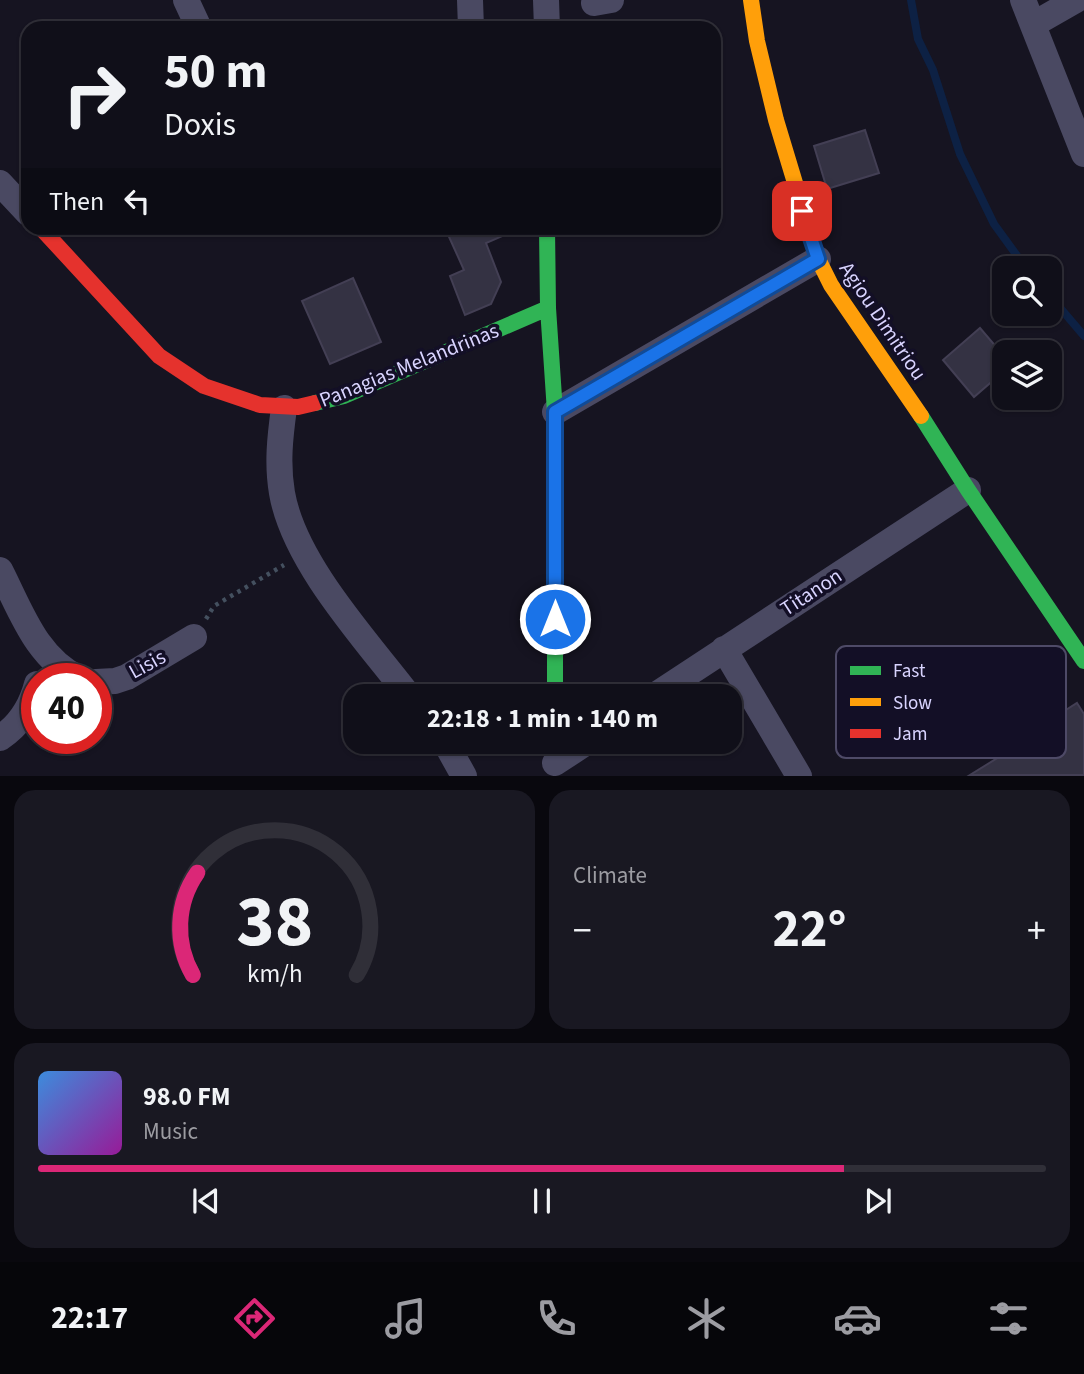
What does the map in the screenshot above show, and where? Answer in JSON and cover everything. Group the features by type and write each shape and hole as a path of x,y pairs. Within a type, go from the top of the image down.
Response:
{"street":[{"path":"186,0 196,21"},
{"path":"470,0 471,21"},
{"path":"546,0 547,21"},
{"name":"Agiou Dimitriou","path":"751,0 757,41 773,110 818,259 831,285 907,393 968,490 1084,662"},
{"path":"1023,0 1084,154"},
{"path":"1034,24 1076,0"},
{"path":"0,183 21,206"},
{"name":"Panagias Melandrinas","path":"47,235 146,343 174,367 204,386 260,405 284,408 311,405 344,396 548,308"},
{"path":"547,235 548,308 555,412 555,684"},
{"path":"555,412 818,259"},
{"path":"284,408 279,447 283,496 288,515 305,552 331,595 401,684"},
{"name":"Titanon","path":"672,684 968,490"},
{"path":"0,570 36,642 55,663"},
{"name":"Lisis","path":"112,681 127,677 194,637"},
{"path":"36,642 37,663"},
{"path":"724,649 799,775"},
{"path":"0,738 21,719"},
{"path":"452,754 464,775"}],"path":[{"path":"194,637 214,606 305,552"}],"building":[{"path":"865,130 879,173 827,189 814,146"},
{"path":"448,235 505,235 486,243 501,282 491,304 465,315 450,276 464,270"},
{"path":"353,278 381,342 330,364 302,301"},
{"path":"980,328 992,342 992,381 974,397 943,360"},
{"path":"1077,703 1084,714 1084,775 970,775 997,758 1066,758 1066,710"}],"waterway":[{"path":"911,0 918,39 933,70 960,154 994,224 1017,256"},
{"path":"1062,310 1084,336"}],"traffic: fast":[{"path":"547,235 548,308 555,412 555,684"},
{"path":"315,403 344,396 548,308"},
{"path":"921,416 1084,661"}],"traffic: slow":[{"path":"751,0 757,41 776,120 818,259 831,285 921,416"}],"traffic: jam":[{"path":"47,235 159,356 204,386 260,405 298,407 315,403"}],"route":[{"path":"555,619 555,412 818,259 802,211"}]}
